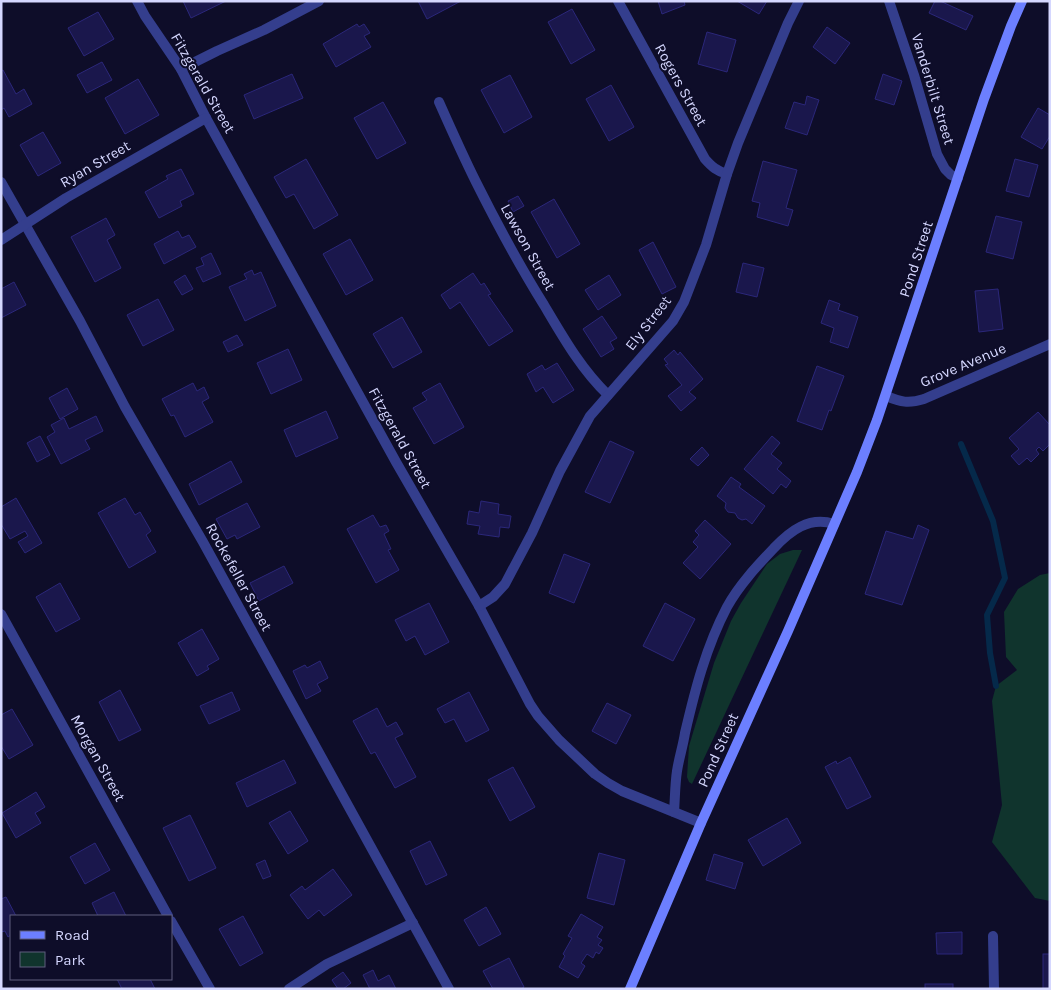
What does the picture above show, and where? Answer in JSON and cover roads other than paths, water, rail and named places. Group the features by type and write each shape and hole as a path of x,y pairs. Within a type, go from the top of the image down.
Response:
{"main road":[{"name":"Pond Street","path":"630,989 856,472 886,396 984,99 1022,1"}],"street":[{"name":"Fitzgerald Street","path":"137,1 182,69 206,118 396,462 479,606 538,716 559,740 595,774 608,783 622,791 702,823"},
{"path":"182,69 264,30 319,1"},
{"name":"Rogers Street","path":"618,1 705,159 718,171 727,174"},
{"name":"Ely Street","path":"479,606 493,597 504,584 532,533 556,478 590,416 672,321 684,302 706,245 738,143 799,1"},
{"name":"Vanderbilt Street","path":"889,1 914,75 937,154 945,169 951,175 958,178"},
{"name":"Lawson Street","path":"439,102 475,180 511,250 565,341 593,381 608,395"},
{"name":"Ryan Street","path":"1,240 66,198 206,118"},
{"name":"Rockefeller Street","path":"1,182 80,321 125,407 203,542 449,989"},
{"name":"Grove Avenue","path":"886,396 905,402 919,400 1050,344"},
{"name":"Pond Street","path":"674,812 677,772 694,695 710,646 728,606 755,568 786,535 794,529 816,522 834,524"},
{"name":"Morgan Street","path":"1,614 167,915"},
{"path":"289,989 327,964 413,922"},
{"path":"172,923 210,989"},
{"path":"993,936 994,989"}],"waterway":[{"path":"961,444 993,521 1005,578 987,615 990,653 996,686"}]}
